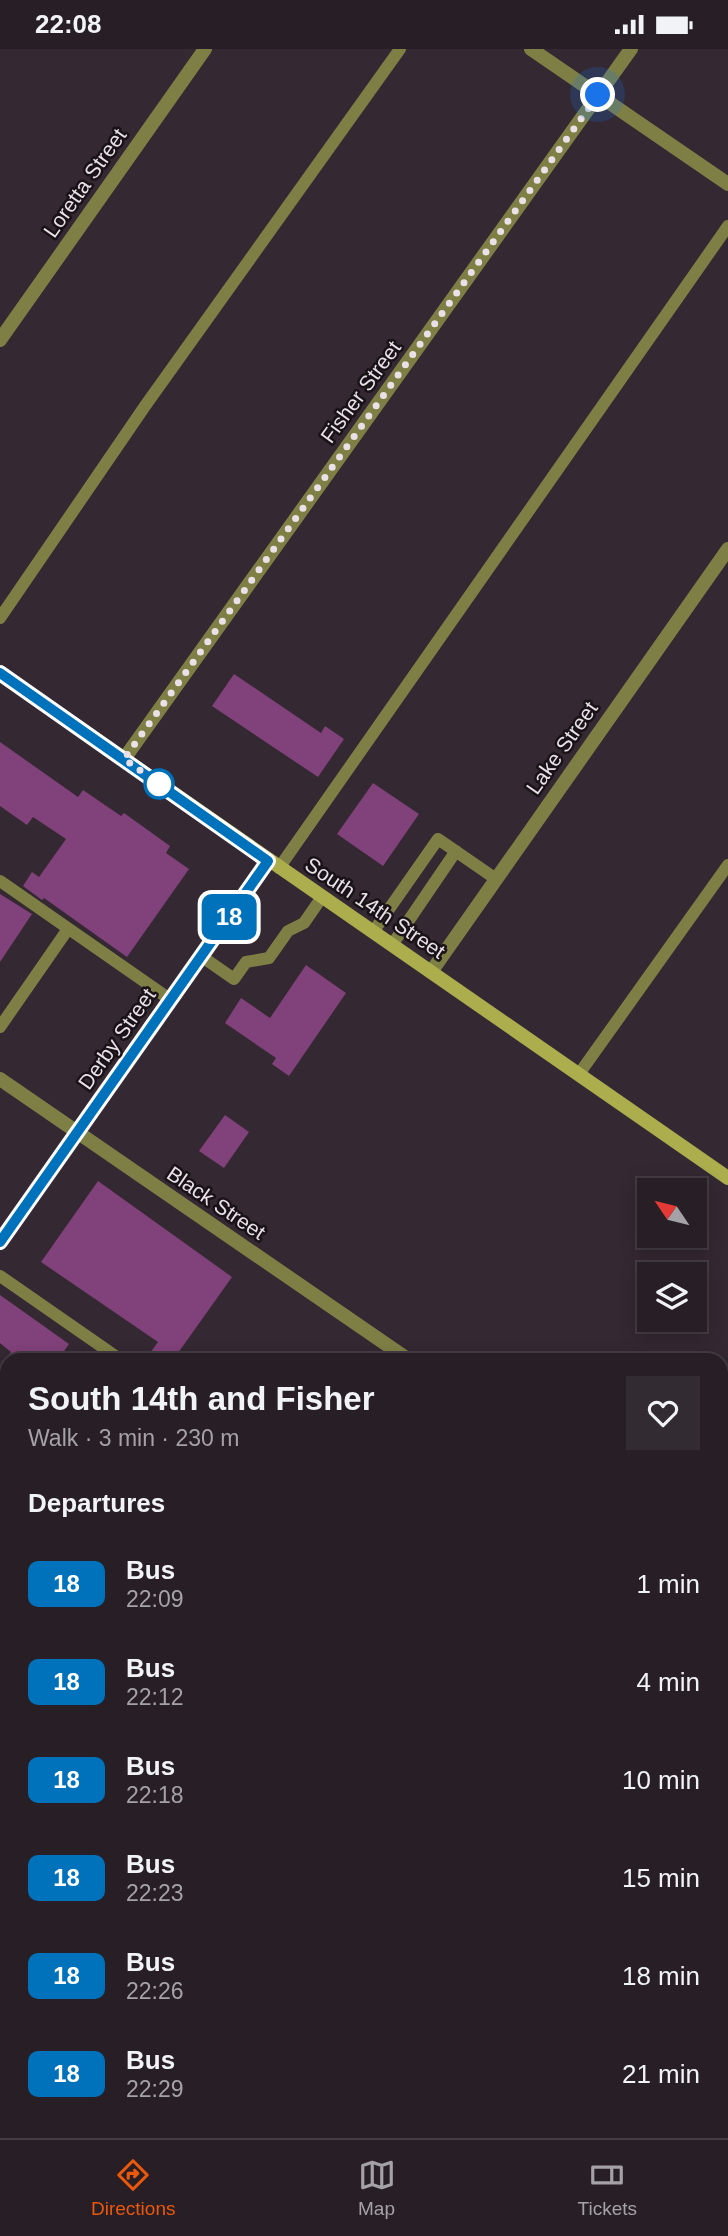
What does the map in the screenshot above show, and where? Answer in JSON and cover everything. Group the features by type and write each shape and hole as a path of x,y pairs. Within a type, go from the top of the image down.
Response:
{"main road":[{"name":"South 14th Street","path":"0,673 728,1178"},
{"name":"Derby Street","path":"0,1242 201,957 274,864"}],"street":[{"name":"Loretta Street","path":"0,340 205,49"},
{"path":"531,49 728,184"},
{"name":"Fisher Street","path":"124,759 631,49"},
{"name":"Lake Street","path":"431,972 728,549"},
{"name":"Black Street","path":"0,1079 400,1353"}],"lane":[{"path":"0,618 145,406 400,49"},
{"path":"274,864 728,226"},
{"path":"373,932 438,839 496,879"},
{"path":"392,945 456,851"},
{"path":"579,1074 728,865"},
{"path":"0,881 171,1000"},
{"path":"201,957 234,979 246,962 269,958 288,931 304,923 323,897"},
{"path":"0,1027 68,929"},
{"path":"0,1276 111,1353"}],"building":[{"path":"234,674 321,733 325,726 344,739 318,777 212,706"},
{"path":"0,742 78,797 83,790 121,816 124,813 170,846 166,853 189,869 127,957 23,886 32,872 39,877 66,839 33,817 27,825 0,806"},
{"path":"373,783 419,814 383,866 337,834"},
{"path":"0,894 32,914 0,962"},
{"path":"306,965 346,993 289,1076 272,1064 276,1058 225,1023 241,998 270,1018"},
{"path":"225,1115 249,1132 224,1168 199,1151"},
{"path":"98,1181 232,1277 178,1353 150,1353 158,1342 41,1262"},
{"path":"0,1295 69,1344 63,1353 10,1353 0,1343"}],"bus line":[{"name":"18","path":"0,673 268,861 0,1242"}],"route":[{"path":"159,784 165,788 124,759 598,95"}]}
